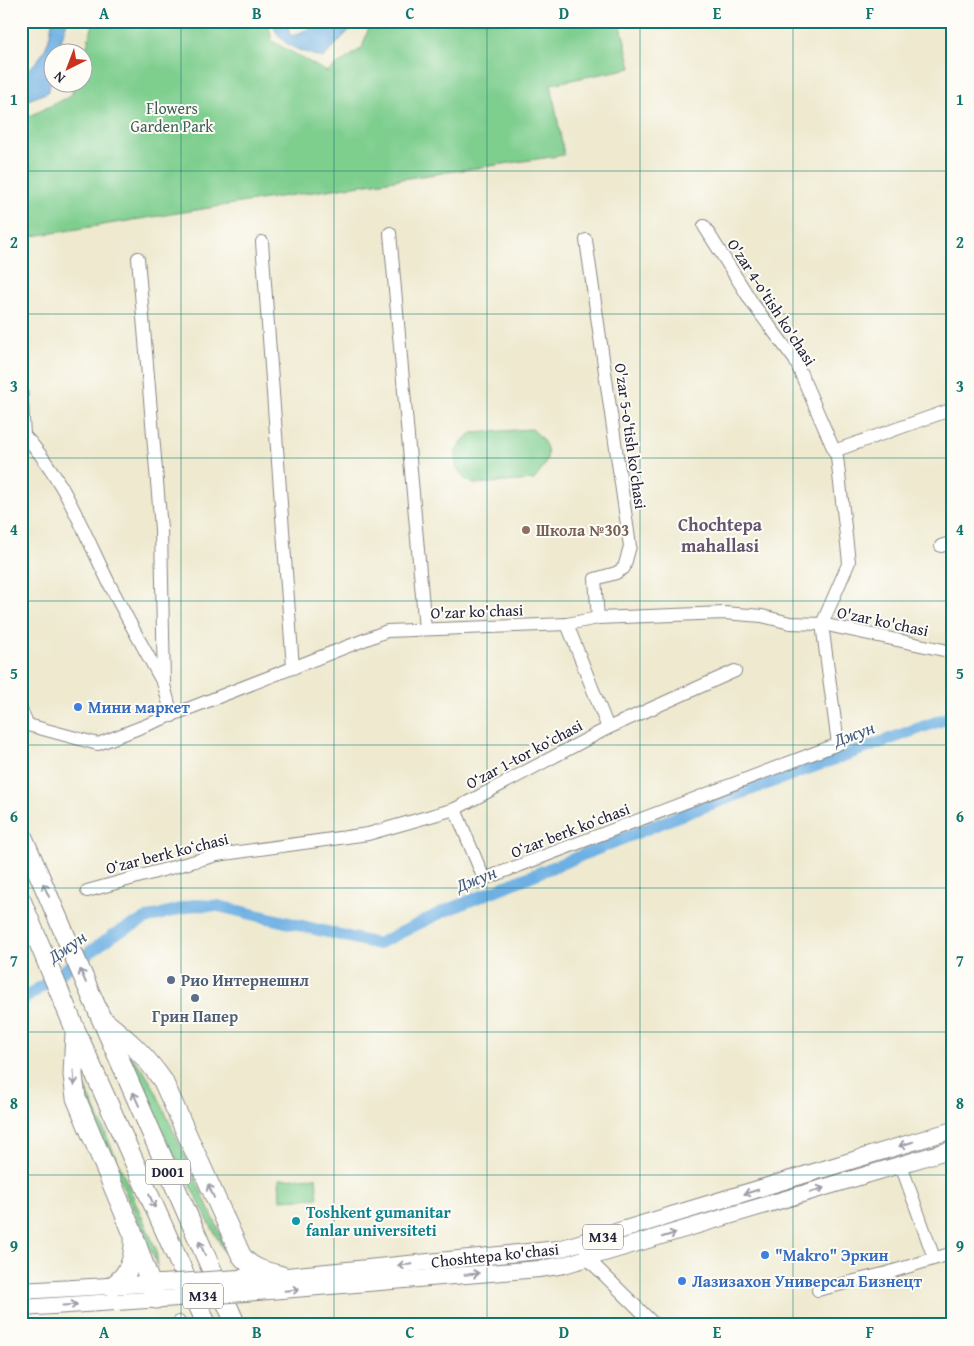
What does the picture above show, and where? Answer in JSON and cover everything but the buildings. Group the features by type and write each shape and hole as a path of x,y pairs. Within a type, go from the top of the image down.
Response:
{"highway":[{"path":"21,833 101,1018 135,1046 151,1063 163,1081 241,1255 255,1268 282,1276"},
{"name":"D001","path":"21,900 75,1029 207,1325"},
{"name":"D001","path":"101,1018 236,1325"},
{"path":"75,1029 72,1075 76,1098 158,1291"},
{"path":"112,1286 122,1278 128,1268 134,1252 134,1236"}],"main road":[{"name":"Choshtepa ko'chasi","path":"242,1286 282,1276 559,1249 953,1130"},
{"name":"Choshtepa ko'chasi","path":"21,1308 158,1291 539,1269 588,1259 953,1149"},
{"name":"Choshtepa ko'chasi","path":"21,1291 112,1286 158,1291"}],"street":[{"name":"O'zar 4-o'tish ko'chasi","path":"704,226 752,304 795,360 837,457 849,562 822,624"},
{"path":"390,233 425,629"},
{"name":"O'zar 5-o'tish ko'chasi","path":"586,240 630,546 624,568 616,573 595,579 598,618"},
{"path":"262,242 293,668"},
{"path":"138,258 161,529 164,685 172,716"},
{"path":"21,385 22,433 43,458 59,482 113,591 164,685"},
{"path":"834,451 953,409"},
{"name":"O'zar ko'chasi","path":"25,726 98,744 387,631 567,624 598,618 724,613 762,616 790,623 822,624 953,652"},
{"name":"O‘zar 1-tor koʻchasi","path":"567,624 608,728"},
{"name":"Oʻzar berk koʻchasi","path":"87,891 217,855 368,834 455,809 484,880 838,744 822,624"},
{"name":"O‘zar 1-tor koʻchasi","path":"455,809 608,728 735,671"},
{"path":"21,710 25,726"},
{"path":"901,1165 934,1258"},
{"path":"584,1243 588,1259 655,1325"},
{"path":"818,1290 887,1273 953,1253"}],"green space":[{"name":"Flowers Garden Park","path":"94,21 268,21 272,41 327,72 362,48 371,21 620,21 631,68 551,84 564,155 259,200 21,238 21,120 71,96 72,92 92,92 92,42 88,42"},
{"path":"532,429 544,442 548,454 544,466 534,480 474,484 465,479 456,467 456,451 464,439 472,433"},
{"path":"129,1054 143,1070 154,1088 221,1235 225,1253 160,1128"},
{"path":"80,1075 156,1249 158,1267 83,1096"},
{"path":"316,1177 318,1198 280,1200 279,1179"}],"water":[{"path":"52,21 67,21 61,42 48,42"},
{"path":"272,21 288,21 289,34 293,36 325,21 358,21 323,58 299,50 285,42 275,30"},
{"path":"42,54 42,92 48,92 21,103 21,76"}],"waterway":[{"name":"Джун","path":"21,1001 115,934 148,918 193,905 218,906 378,944 440,913 681,815 953,716"}],"place":[{"name":"Школа №303","path":"526,530"},
{"name":"Мини маркет","path":"78,707"},
{"name":"Рио Интернешнл","path":"171,980"},
{"name":"Грин Папер","path":"195,998"},
{"name":"Toshkent gumanitar fanlar universiteti","path":"296,1221"},
{"name":"\"Makro\" Эркин","path":"765,1255"},
{"name":"Лазизахон Универсал Бизнецт","path":"682,1281"}],"district":[{"name":"Chochtepa mahallasi","path":"720,535"}]}
